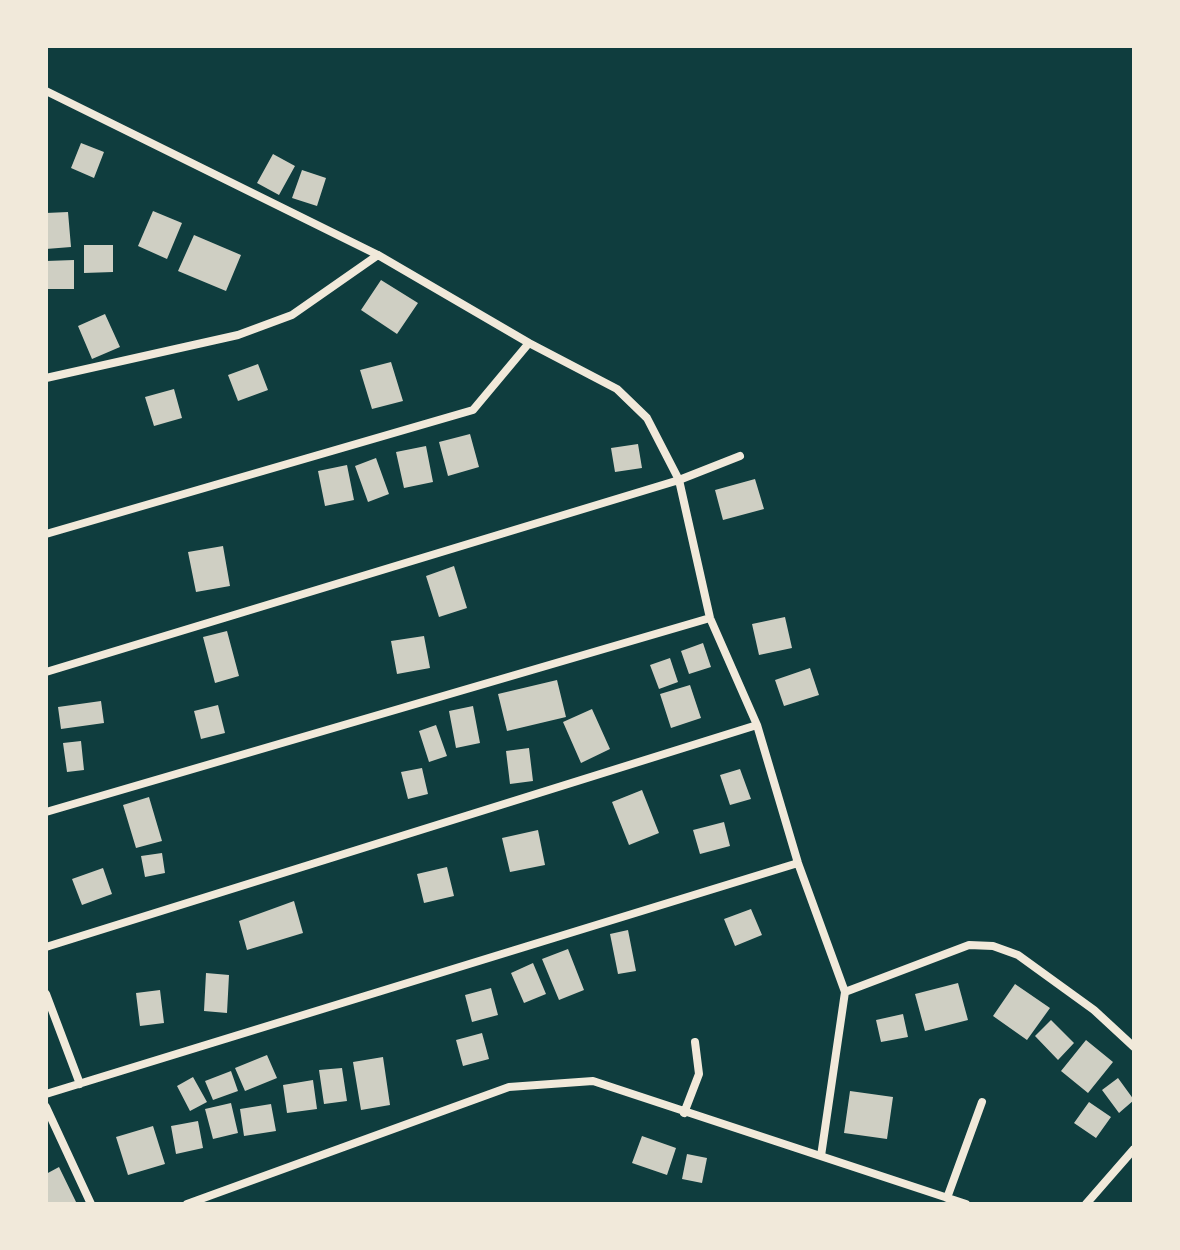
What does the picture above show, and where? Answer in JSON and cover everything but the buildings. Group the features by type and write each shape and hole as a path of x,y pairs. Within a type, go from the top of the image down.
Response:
{"street":[{"path":"46,91 378,255 529,343 617,389 647,418 679,480 710,618 757,725 798,863 845,992 821,1156"},
{"path":"46,378 238,335 292,315 378,255"},
{"path":"46,534 473,410 529,343"},
{"path":"46,672 679,480 740,456"},
{"path":"46,812 710,618"},
{"path":"46,947 757,725"},
{"path":"46,1094 798,863"},
{"path":"845,992 969,945 993,946 1018,955 1044,973 1094,1010 1134,1047"},
{"path":"46,994 80,1084"},
{"path":"684,1113 699,1074 695,1042"},
{"path":"187,1204 509,1087 593,1081 966,1204"},
{"path":"947,1198 982,1102"},
{"path":"46,1107 91,1204"},
{"path":"1086,1204 1134,1149"}]}
